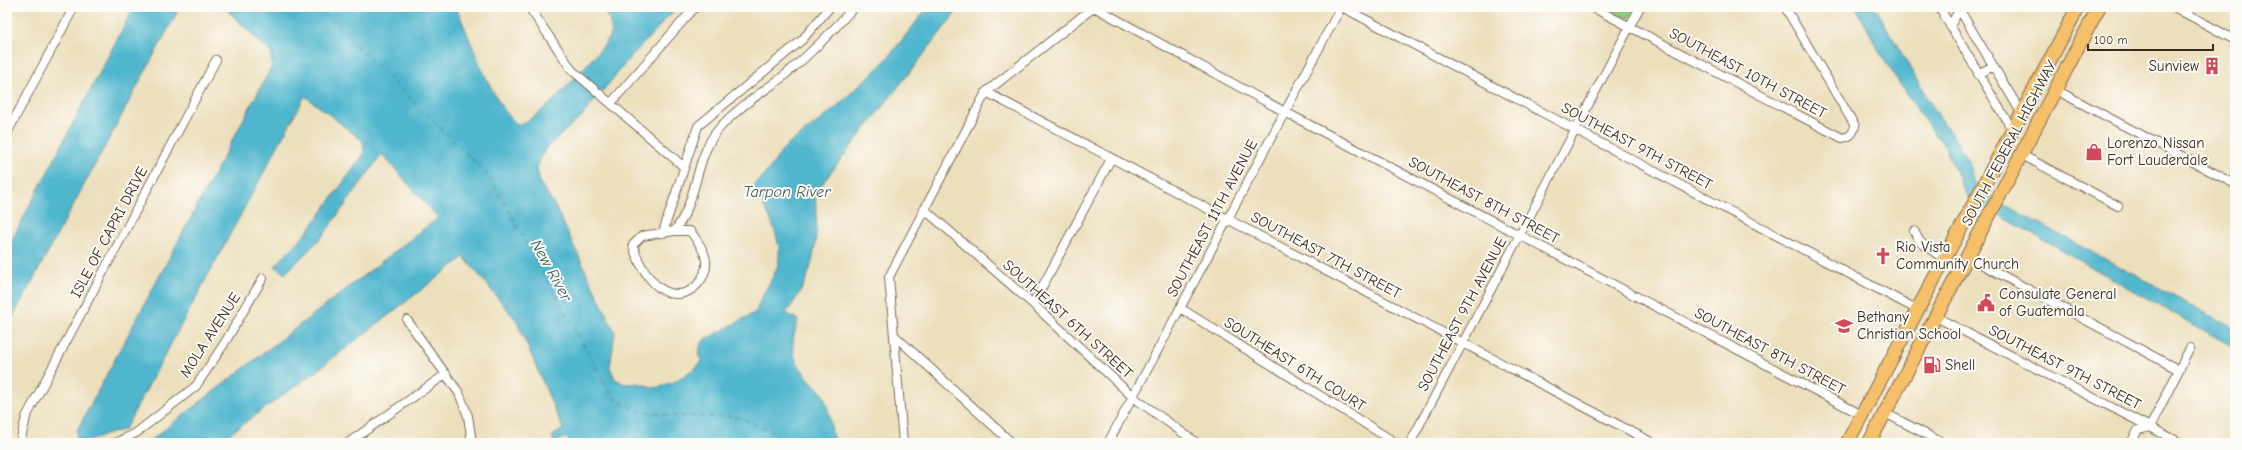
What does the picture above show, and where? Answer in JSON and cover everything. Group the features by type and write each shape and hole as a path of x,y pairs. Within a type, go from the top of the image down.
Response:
{"main road":[{"name":"SOUTH FEDERAL HIGHWAY","path":"1933,281 2078,7"},
{"name":"SOUTH FEDERAL HIGHWAY","path":"1869,443 2099,7"},
{"path":"2051,58 2052,80 2056,90"},
{"path":"2022,114 2026,129 2022,154"},
{"path":"1847,443 1933,281"},
{"path":"1933,281 1931,298 1936,317"},
{"path":"1918,310 1922,317 1922,342"}],"street":[{"path":"7,133 74,7"},
{"path":"529,7 572,70 684,167"},
{"path":"611,103 695,7"},
{"path":"663,232 698,126 802,40 830,7"},
{"path":"674,231 682,221 706,151 716,132 741,108 785,75 830,34 854,7"},
{"path":"902,443 895,336 889,277 986,92 1094,7"},
{"name":"SOUTHEAST 8TH STREET","path":"1094,7 1285,112 1862,415"},
{"name":"SOUTHEAST 11TH AVENUE","path":"1108,443 1227,218 1342,7"},
{"name":"SOUTHEAST 9TH STREET","path":"1342,7 1918,310"},
{"name":"SOUTHEAST 10TH STREET","path":"1592,7 1842,138 1849,137 1854,132 1855,126 1785,7"},
{"name":"SOUTHEAST 9TH AVENUE","path":"1410,443 1640,7"},
{"path":"1939,7 2013,131"},
{"path":"2174,7 2235,40"},
{"path":"1950,26 1960,8"},
{"path":"1960,8 2022,114"},
{"name":"ISLE OF CAPRI DRIVE","path":"20,443 26,417 216,60"},
{"path":"1978,74 1993,66"},
{"path":"2056,90 2235,184"},
{"name":"SOUTHEAST 7TH STREET","path":"986,92 1653,443"},
{"path":"2022,154 2118,206"},
{"path":"1033,304 1111,159"},
{"name":"SOUTHEAST 6TH STREET","path":"924,209 1033,304 1133,397 1197,443"},
{"path":"674,231 690,231 699,242 707,262 705,275 692,290 678,295 662,289 644,274 636,259 633,246 642,236 674,231"},
{"path":"1914,231 1920,242 1944,260"},
{"path":"1968,257 2179,370"},
{"name":"MOLA AVENUE","path":"115,443 136,433 196,386 224,344 263,278"},
{"name":"SOUTHEAST 6TH COURT","path":"1180,308 1396,443"},
{"name":"SOUTHEAST 9TH STREET","path":"1936,317 2181,443"},
{"path":"407,320 459,393 468,416 472,443"},
{"path":"895,336 1012,443"},
{"path":"2131,443 2138,430 2150,426 2190,348"},
{"path":"348,443 446,374"},
{"path":"1885,413 1943,443"}],"green space":[{"path":"1596,7 1635,7 1630,17 1623,19"}],"water":[{"path":"134,7 180,7 7,328 7,249"},
{"path":"224,7 456,7 491,87 508,115 518,125 540,112 552,102 605,44 612,32 609,19 600,7 677,7 630,58 582,116 549,145 540,158 537,169 540,183 554,204 615,332 610,367 615,379 625,384 638,383 656,388 674,382 697,367 701,361 700,350 704,340 756,312 760,300 776,270 779,255 776,234 768,213 752,187 766,173 785,147 833,110 886,60 928,7 960,7 815,193 816,226 813,256 804,285 786,313 798,320 794,337 793,351 798,364 823,395 829,412 834,443 570,443 566,437 554,443 552,436 563,429 516,320 464,257 315,372 217,443 147,443 438,218 382,154 322,237 285,274 275,266 307,232 364,154 363,141 305,96 125,429 79,443 76,432 272,66 271,53"},
{"path":"1856,7 1875,7 1928,99 1969,161 1973,181 1977,188 2005,205 2235,329 2235,348 1967,197 1945,147 1924,120 1882,57"}],"ferry route":[{"path":"317,7 489,176 612,396 631,409 673,416 737,417 773,431 784,443"}],"place":[{"name":"Sunview","path":"2212,66"},
{"name":"Lorenzo Nissan Fort Lauderdale","path":"2094,152"},
{"name":"Rio Vista Community Church","path":"1883,256"},
{"name":"Consulate General of Guatemala","path":"1986,303"},
{"name":"Bethany Christian School","path":"1844,326"},
{"name":"Shell","path":"1932,365"}],"water label":[{"name":"Tarpon River","path":"787,191"},
{"name":"New River","path":"552,270"}]}
